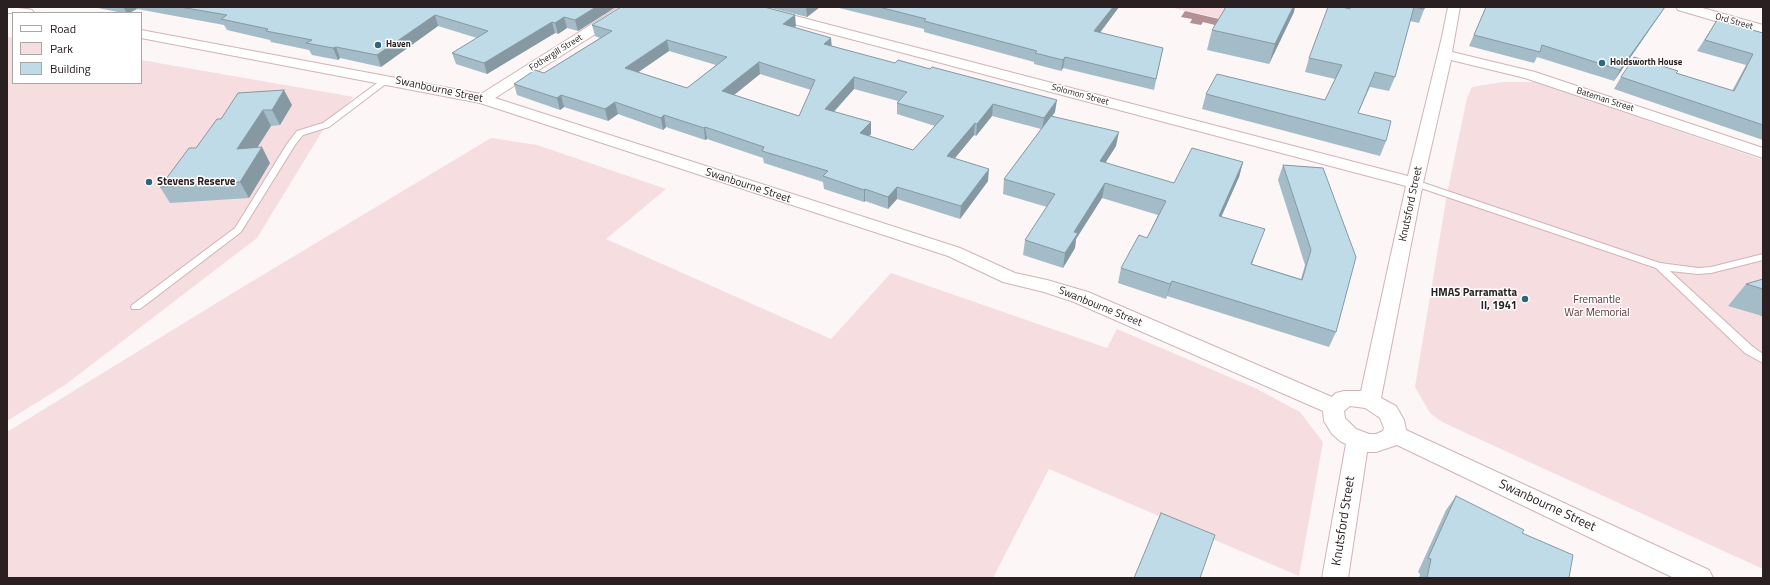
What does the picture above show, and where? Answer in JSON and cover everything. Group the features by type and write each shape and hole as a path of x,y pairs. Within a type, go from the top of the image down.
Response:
{"main road":[{"name":"Ord Street","path":"1683,7 1763,30"},
{"name":"Ord Street","path":"1707,7 1763,23"}],"street":[{"name":"Fothergill Street","path":"483,98 628,7"},
{"name":"Solomon Street","path":"746,7 1414,183"},
{"name":"Knutsford Street","path":"1370,401 1414,183 1444,54 1450,37 1454,7"},
{"path":"7,9 22,12"},
{"name":"Swanbourne Street","path":"142,34 483,98 954,252 1010,278 1048,286 1082,298 1335,407"},
{"name":"Bateman Street","path":"1444,54 1530,75 1763,153"},
{"path":"1361,398 1370,401 1380,406 1391,416 1395,428 1394,434 1390,439 1376,443 1358,440 1340,428 1335,421 1333,413 1335,407 1344,399 1361,398"},
{"name":"Swanbourne Street","path":"1394,434 1700,578"},
{"name":"Knutsford Street","path":"1335,578 1358,440"}],"lane":[{"path":"136,307 238,230 291,144 300,133 326,125 387,80"},
{"path":"1414,183 1659,266 1698,271 1712,270 1763,257"},
{"path":"1659,266 1749,350 1763,360"}],"green space":[{"path":"1169,7 1246,7 1240,23"},
{"name":"Stevens Reserve","path":"7,37 12,38 12,84 142,84 142,60 354,97 326,125 257,238 65,385 7,421"},
{"name":"Fremantle War Memorial","path":"1503,82 1535,82 1763,160 1763,569 1442,422 1430,413 1415,387 1447,194 1467,98 1472,87"},
{"path":"491,138 537,145 666,189 606,239 831,339 891,273 1107,348 1117,329 1255,388 1300,412 1323,442 1299,576 1049,469 993,578 7,578 7,432 236,291"}],"shaded area":[{"path":"1185,11 1219,19 1215,25 1203,22 1201,25 1190,23 1192,19 1181,17"}],"building":[{"path":"180,7 596,7 575,20 564,17 555,23 552,22 484,63 452,53 488,31 435,15 377,55 306,43 312,40 266,31 268,29 221,19 227,15"},
{"path":"621,7 764,7 795,15 783,24 831,38 824,44 895,63 898,60 930,69 932,67 1057,100 1044,118 993,104 977,124 975,123 947,156 989,169 961,206 897,187 888,197 823,176 828,171 762,151 764,147 705,127 704,128 664,115 661,118 615,102 605,109 561,95 557,98 514,84 535,70 544,73 612,31 592,25","holes":["667,40 727,57 687,88 625,68","759,62 815,80 799,116 722,91","854,77 907,92 897,103 944,116 913,150 860,133 871,122 825,109"]},
{"path":"879,7 1113,7 1094,31 1163,48 1156,79 1065,57 1063,60 1035,53 1037,51 924,21 926,19"},
{"path":"1226,7 1293,7 1275,44 1212,30"},
{"path":"1328,7 1342,7 1350,9 1350,7 1414,7 1395,77 1375,72 1358,113 1391,121 1386,141 1206,94 1217,74 1325,100 1342,65 1309,58"},
{"path":"1414,7 1425,7 1424,9"},
{"path":"1486,7 1665,7 1620,70 1542,45 1540,52 1474,35"},
{"path":"1717,20 1763,33 1763,125 1621,77 1634,57 1678,71 1676,73 1734,91 1753,54 1705,40"},
{"path":"284,90 272,110 263,110 237,149 262,147 240,182 160,187 189,148 196,148 217,119 221,119 238,93"},
{"path":"1051,116 1119,132 1100,161 1174,183 1192,148 1243,162 1219,216 1265,229 1251,264 1302,280 1311,250 1283,165 1323,168 1356,257 1336,332 1172,281 1170,284 1121,268 1139,235 1147,238 1166,201 1105,183 1074,232 1078,233 1065,253 1025,240 1055,194 1004,179"},
{"path":"1763,279 1763,289 1746,284"},
{"path":"1456,496 1524,530 1522,533 1573,555 1569,578 1427,578 1431,559 1428,558"},
{"path":"1161,513 1215,535 1200,578 1134,578"}],"place":[{"name":"Haven","path":"378,45"},
{"name":"Holdsworth House","path":"1602,63"},
{"name":"Stevens Reserve","path":"149,182"},
{"name":"HMAS Parramatta II, 1941","path":"1525,299"}]}
